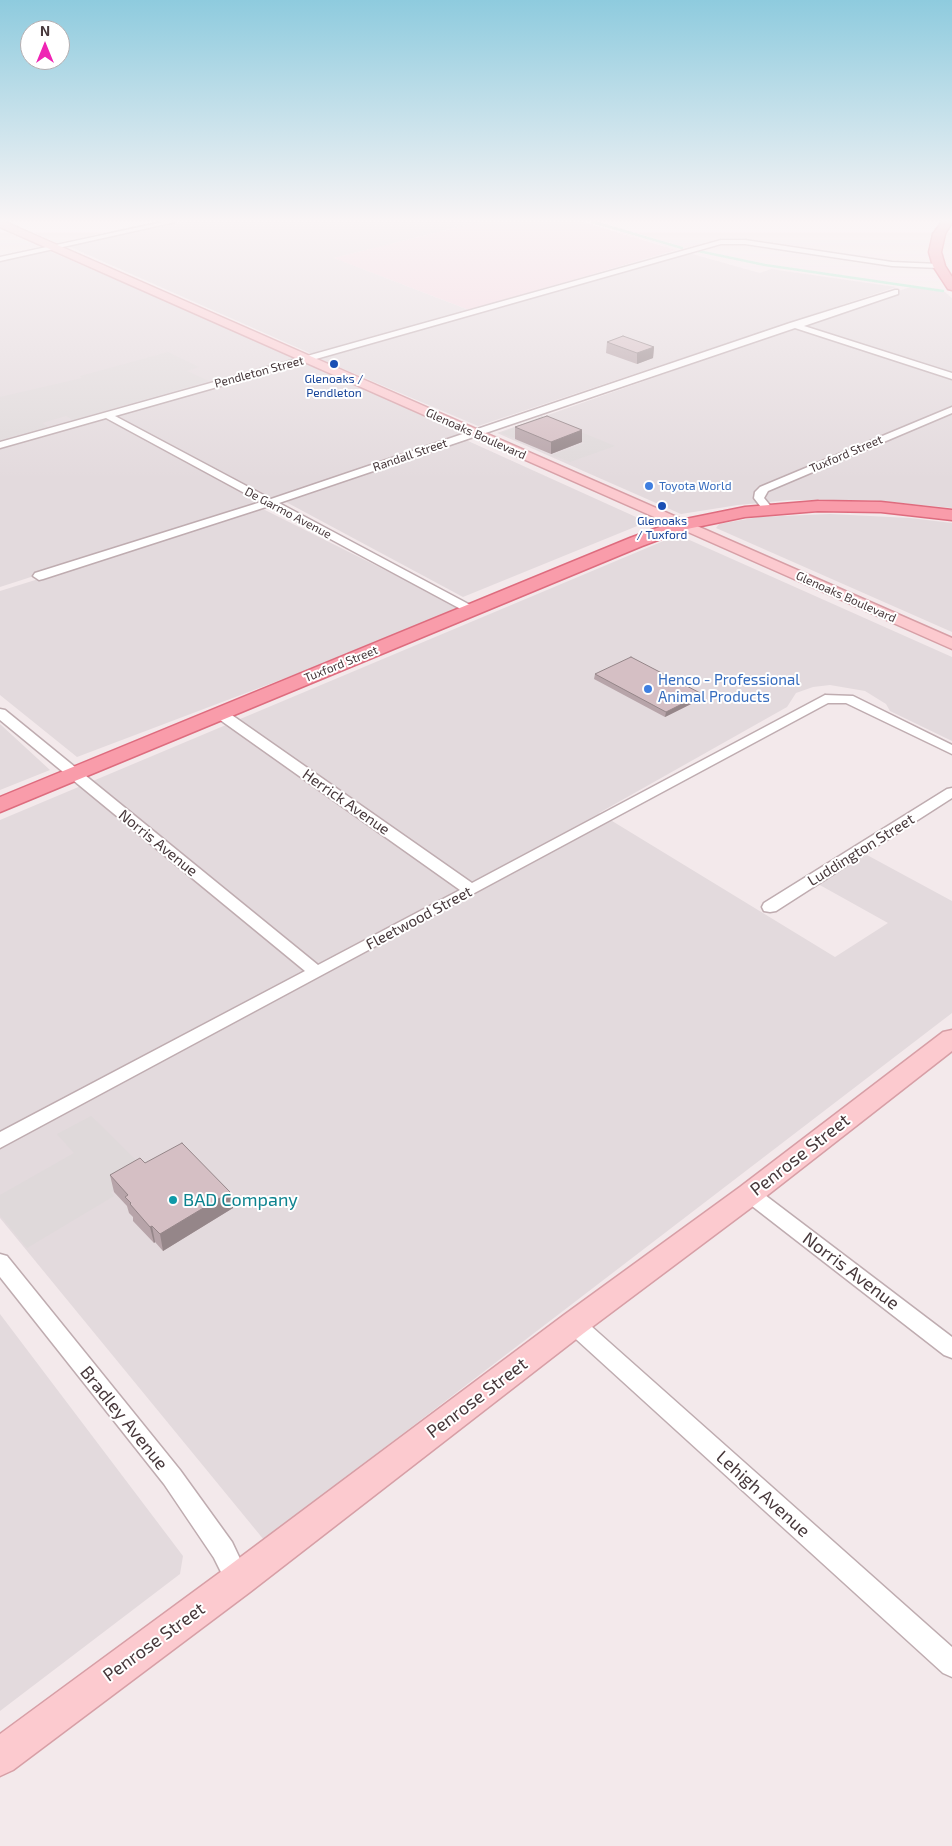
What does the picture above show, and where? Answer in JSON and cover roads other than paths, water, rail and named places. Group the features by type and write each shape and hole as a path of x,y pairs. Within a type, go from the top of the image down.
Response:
{"main road":[{"name":"Glenoaks Boulevard","path":"194,308 474,434 952,644"},
{"name":"Tuxford Street","path":"0,805 470,610 660,532 682,525 737,513 768,509 857,506 952,514"},
{"name":"Penrose Street","path":"0,1756 238,1580 574,1324 750,1194 952,1038"}],"street":[{"name":"Pendleton Street","path":"0,446 488,308"},
{"name":"Randall Street","path":"39,576 270,503 845,308"},
{"path":"793,325 952,376"},
{"name":"Tuxford Street","path":"768,509 759,498 760,492 764,489 952,410"},
{"name":"De Garmo Avenue","path":"107,415 470,610"},
{"name":"Fleetwood Street","path":"0,1141 825,699 848,699 952,750"},
{"name":"Norris Avenue","path":"0,713 316,972"},
{"name":"Herrick Avenue","path":"221,714 471,890"},
{"name":"Luddington Street","path":"770,907 952,792"},
{"name":"Norris Avenue","path":"750,1194 952,1349"},
{"name":"Bradley Avenue","path":"0,1262 172,1477 223,1550 238,1580"},
{"name":"Lehigh Avenue","path":"574,1324 952,1664"}],"place":[{"name":"Glenoaks / Pendleton","path":"334,364"},
{"name":"Toyota World","path":"649,486"},
{"name":"Glenoaks / Tuxford","path":"662,506"},
{"name":"Henco - Professional Animal Products","path":"648,689"},
{"name":"BAD Company","path":"173,1200"}]}
